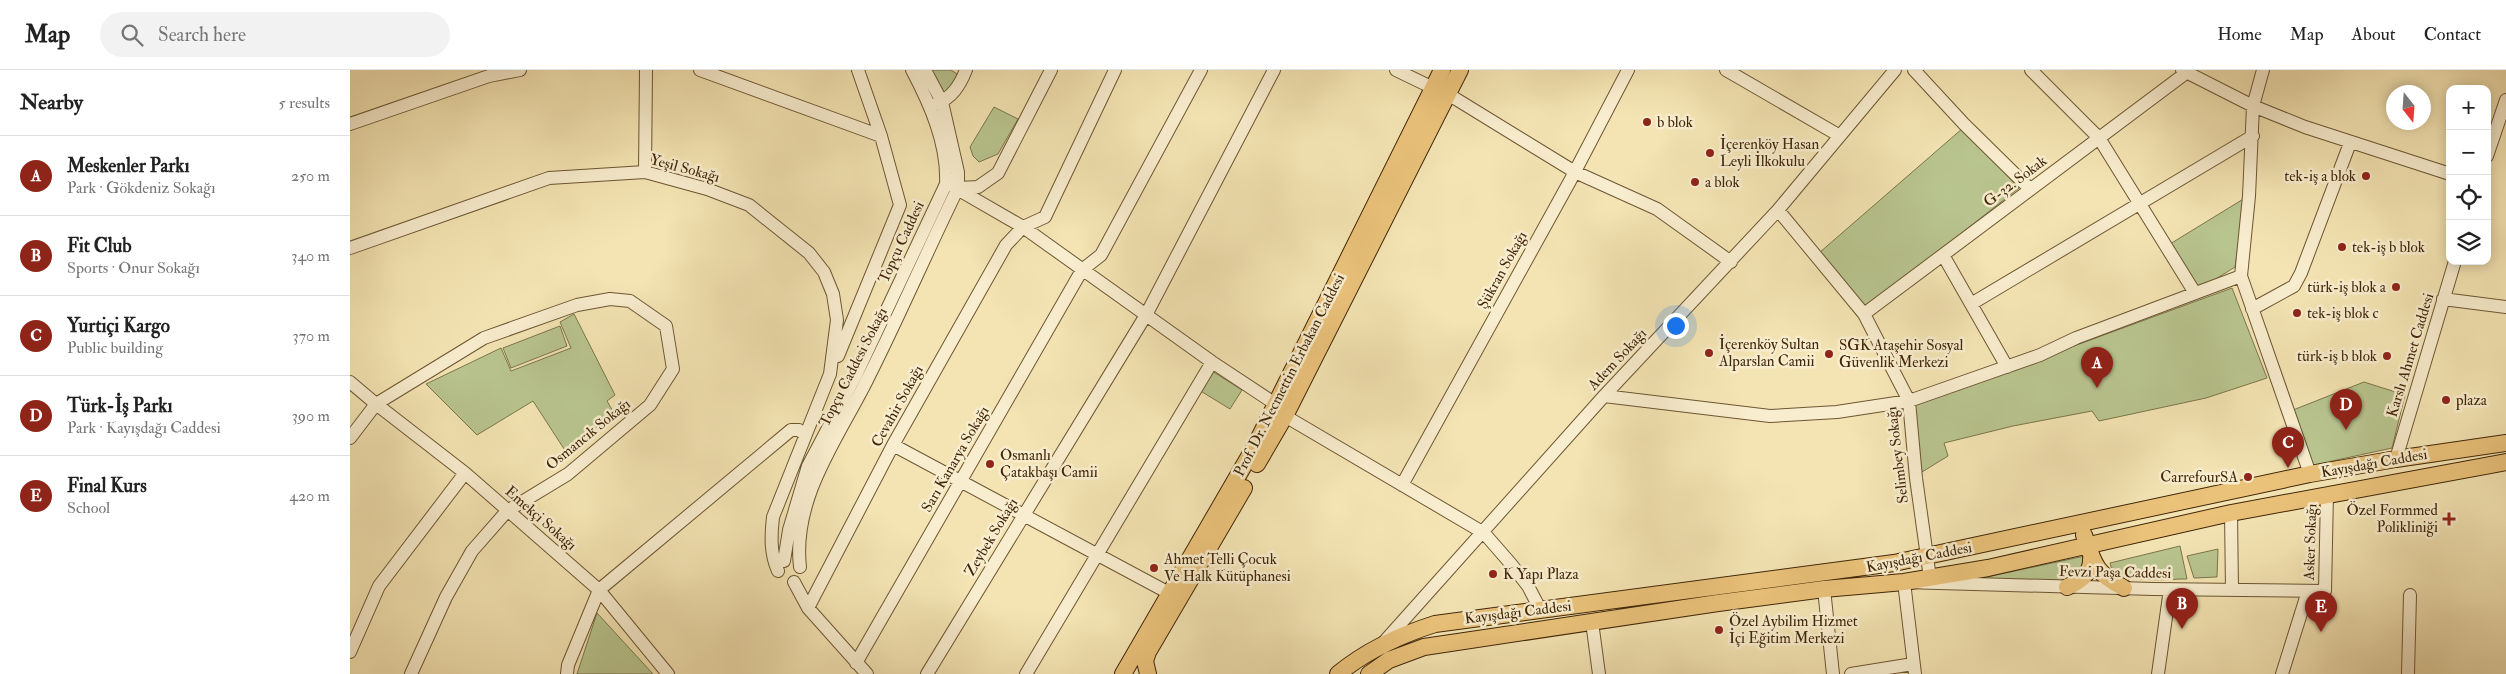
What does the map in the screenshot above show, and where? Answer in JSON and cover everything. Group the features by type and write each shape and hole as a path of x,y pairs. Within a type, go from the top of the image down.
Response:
{"main road":[{"name":"Prof. Dr. Necmettin Erbakan Caddesi","path":"1442,70 1442,91"},
{"name":"Prof. Dr. Necmettin Erbakan Caddesi","path":"1148,674 1145,662 1148,652 1281,410 1442,91 1460,70"},
{"name":"Prof. Dr. Necmettin Erbakan Caddesi","path":"1124,674 1254,448 1281,410"},
{"name":"Kayışdağı Caddesi","path":"1338,674 1361,656 1435,624 1894,564 2310,474 2506,443"},
{"name":"Kayışdağı Caddesi","path":"1368,674 1389,660 1424,647 1824,589 1904,582 2089,552 2231,513 2506,462"},
{"path":"2067,587 2076,583 2091,565 2082,531 2075,524"},
{"path":"2089,552 2105,576 2124,588"}],"street":[{"path":"350,124 489,76 520,70"},
{"path":"645,172 646,70"},
{"path":"700,70 881,136"},
{"path":"830,374 900,205 881,136 858,70"},
{"name":"Topçu Caddesi","path":"912,70 937,104"},
{"name":"Topçu Caddesi","path":"781,566 789,530 808,466 958,172 925,70"},
{"path":"937,104 959,87 966,70"},
{"path":"952,186 978,188 998,173 1051,70"},
{"name":"Cevahir Sokağı","path":"808,608 893,444 1006,245 1023,227 1044,217 1115,70"},
{"path":"1082,270 1101,255 1201,70"},
{"name":"Zeybek Sokağı","path":"927,674 1146,315 1274,70"},
{"path":"1396,70 1442,91 1575,172 1656,209 1731,262"},
{"name":"Şükran Sokağı","path":"1402,485 1575,172 1628,70"},
{"path":"1726,70 1840,136"},
{"name":"Adem Sokağı","path":"1381,646 1484,533 1604,396 1778,210 1895,70"},
{"path":"1914,70 1964,124 2030,189"},
{"path":"2031,70 2099,138 2195,293"},
{"path":"2263,70 2253,106 2249,196 2241,276 2310,474"},
{"path":"2184,71 2253,106 2350,143 2446,173"},
{"name":"G-32. Sokak","path":"1864,314 2099,138 2184,71"},
{"path":"2491,144 2506,100"},
{"path":"1971,304 2253,136"},
{"path":"2252,309 2294,286 2301,273 2350,143"},
{"name":"Yeşil Sokağı","path":"350,248 549,178 645,172 707,188 749,205 809,253 824,272 833,294 837,320 830,374 772,517 772,558 781,566"},
{"path":"952,186 1023,227 1281,410 1484,533 1528,586 1540,609"},
{"name":"Topçu Caddesi Sokağı","path":"800,567 798,551 800,530 820,470 867,381 952,186"},
{"name":"Selimbey Sokağı","path":"1778,210 1864,314 1909,401 1930,578"},
{"path":"1943,255 2007,367"},
{"name":"Karslı Ahmet Caddesi","path":"2396,459 2454,265"},
{"name":"Sarı Kanarya Sokağı","path":"856,663 1082,270"},
{"path":"1604,396 1770,416 1837,412 1909,401 2007,367 2241,276"},
{"name":"Osmancık Sokağı","path":"376,404 484,338 577,304 610,299 630,301 666,326 673,369 650,405 568,474 507,511 472,551 446,597 410,674"},
{"path":"2443,299 2506,308"},
{"path":"1026,674 1212,362"},
{"name":"Emekçi Sokağı","path":"350,382 465,473 599,590 668,674"},
{"path":"350,438 376,404"},
{"path":"567,674 568,664 599,590 792,430 799,430 805,435"},
{"path":"893,444 1169,593"},
{"path":"350,652 379,586 465,473"},
{"name":"Asker Sokağı","path":"2325,591 2327,494"},
{"path":"2231,513 2232,590"},
{"path":"791,560 800,567 801,574 794,582 783,581 781,566 791,560"},
{"path":"794,582 808,608 867,674"},
{"path":"1852,674 1914,669 1904,582"},
{"name":"Fevzi Paşa Caddesi","path":"1904,582 2153,589 2325,591"},
{"path":"1824,589 1833,674"},
{"path":"2158,674 2170,589"},
{"path":"2282,674 2308,591"},
{"path":"2408,674 2410,595"},
{"path":"1592,622 1598,674"}],"green space":[{"path":"930,70 951,70 957,74 955,85 944,96"},
{"path":"994,107 1018,119 998,154 979,162 973,156 970,147"},
{"path":"1963,128 2019,188 1866,308 1819,253"},
{"path":"2245,198 2235,267 2190,295 2170,244"},
{"path":"2232,288 2267,378 2206,398 2099,421 2092,411 2013,426 1944,443 1948,456 1922,472 1910,406"},
{"path":"574,314 615,395 607,401 614,413 566,452 533,401 477,435 426,384 501,348 511,371 571,348 560,322"},
{"path":"560,326 567,346 511,368 503,348"},
{"path":"1212,371 1242,390 1230,409 1199,390"},
{"path":"2364,382 2405,395 2392,448 2309,466 2288,412"},
{"path":"2180,546 2187,579 2157,580 2137,578 2127,576 2111,567 2110,563"},
{"path":"2218,549 2217,577 2194,578 2187,556"},
{"path":"2085,556 2080,572 2061,584 1982,578"},
{"path":"597,613 653,674 577,674"}],"place":[{"name":"b blok","path":"1647,122"},
{"name":"İçerenköy Hasan Leyli İlkokulu","path":"1710,153"},
{"name":"tek-iş a blok","path":"2366,176"},
{"name":"a blok","path":"1695,182"},
{"name":"tek-iş b blok","path":"2342,247"},
{"name":"türk-iş blok a","path":"2396,287"},
{"name":"tek-iş blok c","path":"2297,313"},
{"name":"İçerenköy Sultan Alparslan Camii","path":"1709,353"},
{"name":"SGK Ataşehir Sosyal Güvenlik Merkezi","path":"1829,354"},
{"name":"türk-iş b blok","path":"2387,356"},
{"name":"Meskenler Parkı","path":"2097,388"},
{"name":"plaza","path":"2446,400"},
{"name":"Türk-İş Parkı","path":"2346,430"},
{"name":"Osmanlı Çatakbaşı Camii","path":"990,464"},
{"name":"Yurtiçi Kargo","path":"2288,468"},
{"name":"CarrefourSA","path":"2248,477"},
{"name":"Özel Formmed Polikliniği","path":"2449,519"},
{"name":"Ahmet Telli Çocuk Ve Halk Kütüphanesi","path":"1154,568"},
{"name":"K Yapı Plaza","path":"1493,574"},
{"name":"Fit Club","path":"2182,629"},
{"name":"Özel Aybilim Hizmet İçi Eğitim Merkezi","path":"1719,630"},
{"name":"Final Kurs","path":"2321,632"}]}
